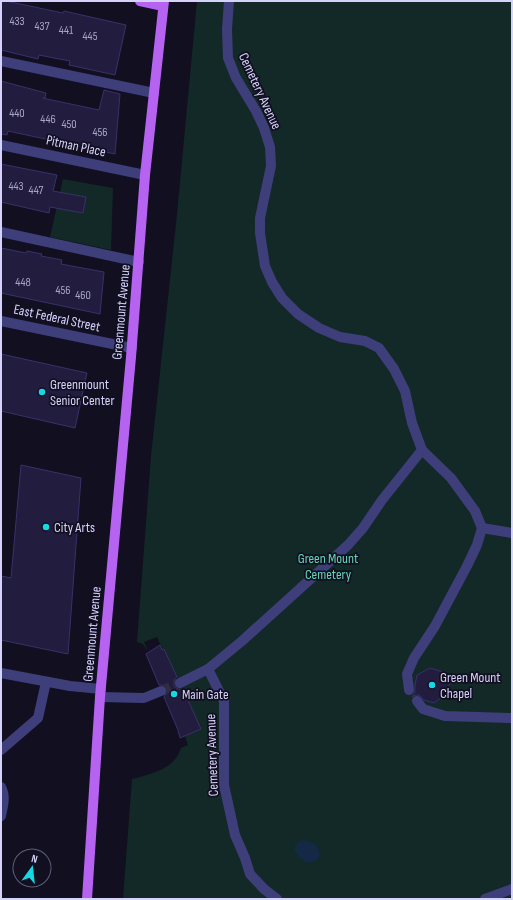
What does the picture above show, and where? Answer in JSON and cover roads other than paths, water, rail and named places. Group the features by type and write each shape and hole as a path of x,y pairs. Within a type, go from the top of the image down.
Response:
{"main road":[{"path":"140,1 163,4"},
{"name":"Greenmount Avenue","path":"88,899 101,693 132,348 145,175 163,4"}],"street":[{"name":"Cemetery Avenue","path":"229,1 226,29 228,58 236,78 256,111 264,128 270,147 271,166 260,218 262,250 268,271 282,298 298,314 319,328 340,337 365,341 379,348 394,369 405,391 412,423 422,450"},
{"path":"1,61 154,93"},
{"name":"Pitman Place","path":"1,145 145,175"},
{"path":"1,232 139,262"},
{"name":"East Federal Street","path":"1,321 132,348"},
{"path":"180,683 208,669 242,641 348,545 363,528 382,500 422,450 451,478 475,511 482,528 477,545 467,566 435,626 414,658 407,674 410,690"},
{"path":"482,528 512,533"},
{"name":"Cemetery Avenue","path":"208,669 224,701 224,785 235,835 250,874 264,889 277,899"},
{"path":"1,672 101,693"},
{"path":"1,750 38,718 46,682"},
{"name":"Greenmount Avenue","path":"101,693 144,698 161,691"},
{"path":"417,701 423,709 445,716 512,718"},
{"path":"1,788 4,794 4,802 1,816"},
{"path":"485,899 512,889"}],"water":[{"path":"304,840 313,843 317,847 320,856 314,862 310,863 304,861 295,852 295,846 300,841"}],"tunnel":[{"path":"161,691 180,683"}],"place":[{"name":"Greenmount Senior Center","path":"42,392"},
{"name":"City Arts","path":"46,527"},
{"name":"Green Mount Chapel","path":"432,685"},
{"name":"Main Gate","path":"174,694"}],"park label":[{"name":"Green Mount Cemetery","path":"328,566"}]}
